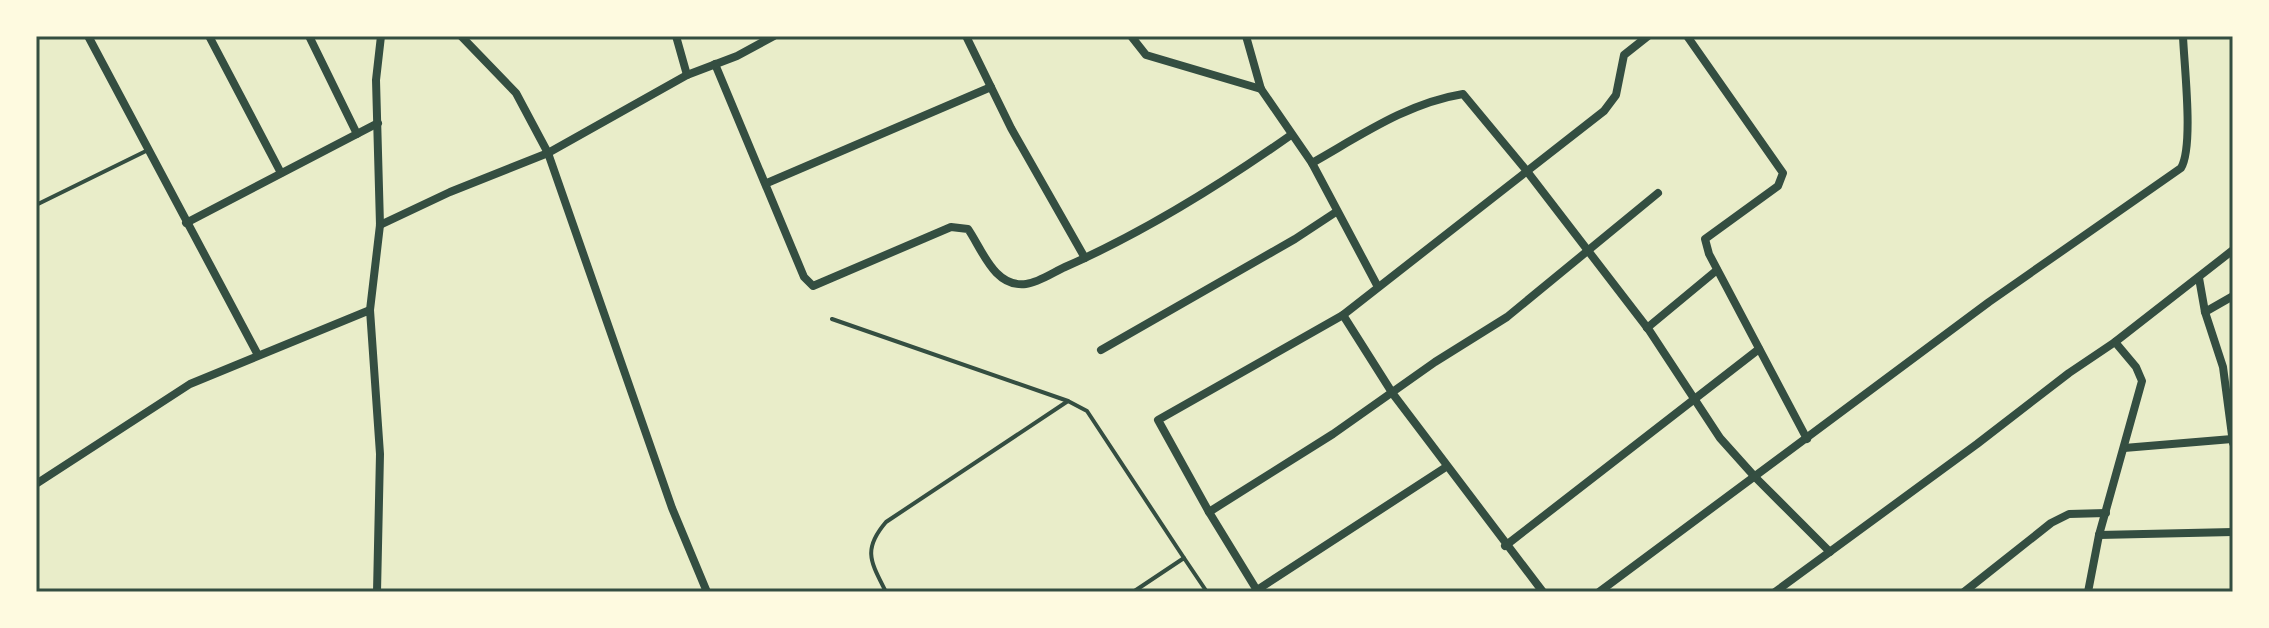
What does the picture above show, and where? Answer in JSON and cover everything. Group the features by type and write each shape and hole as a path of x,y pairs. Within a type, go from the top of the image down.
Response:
{"street":[{"path":"88,36 258,355"},
{"path":"209,36 281,173"},
{"path":"309,36 357,134"},
{"path":"377,592 380,454 370,310 380,225 376,80 381,36"},
{"path":"461,36 516,93 548,153 672,508 707,592"},
{"path":"676,36 687,75"},
{"path":"380,225 450,192 548,153 687,75 774,36"},
{"path":"966,36 1085,258"},
{"path":"1131,36 1146,55 1261,89"},
{"path":"1246,36 1261,89 1312,163 1378,287"},
{"path":"1446,467 1257,591 1158,420 1343,315 1604,111 1616,95 1624,55 1648,36"},
{"path":"1687,36 1783,173 1778,186 1705,239 1717,270 1807,439"},
{"path":"1599,592 1989,302 2181,168 2186,160 2187,139 2183,36"},
{"path":"715,64 804,277 813,286 951,227 968,229 993,271 1005,280 1026,284 1085,258 1180,208 1291,135"},
{"path":"767,183 991,87"},
{"path":"1312,163 1385,121 1437,98 1463,94 1526,170 1647,328 1720,438 1830,552"},
{"path":"186,223 378,123"},
{"path":"1209,512 1333,434 1435,362 1507,317 1658,193"},
{"path":"1101,350 1295,239 1336,212"},
{"path":"1775,592 2115,342 2233,250"},
{"path":"1647,328 1717,270"},
{"path":"2124,448 2232,436 2223,367 2205,312 2199,278"},
{"path":"2205,312 2233,296"},
{"path":"36,484 190,384 370,310"},
{"path":"1343,315 1393,394 1505,546 1543,592"},
{"path":"2088,592 2099,535 2142,381 2136,367 2115,342"},
{"path":"1505,546 1759,349"},
{"path":"1964,592 2051,523 2069,514 2106,513"},
{"path":"2099,535 2233,532"}],"lane":[{"path":"36,205 148,150"},
{"path":"832,319 1068,401 1087,411 1207,592"},
{"path":"886,592 872,563 870,548 875,535 886,522 1068,401"},
{"path":"1133,592 1184,558"}]}
